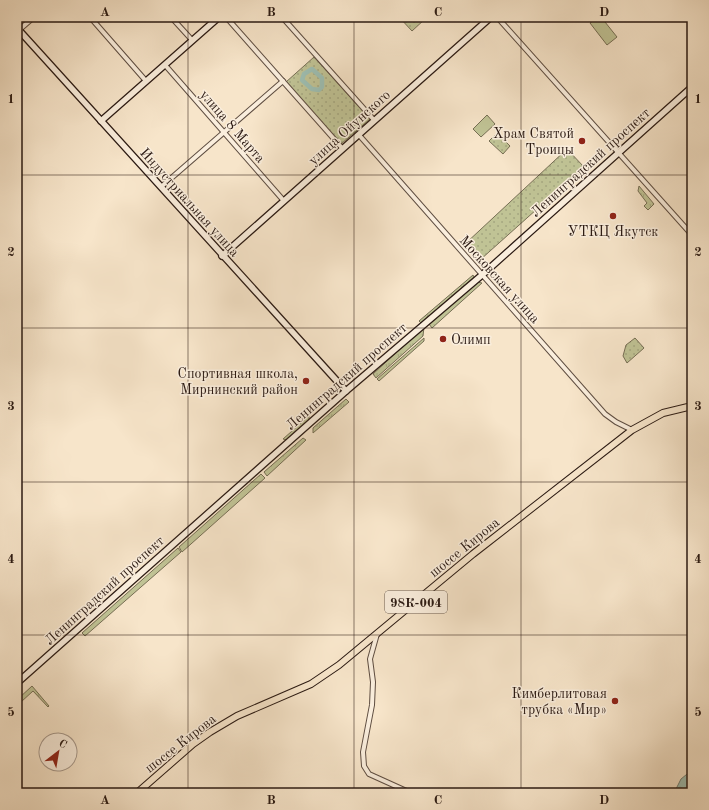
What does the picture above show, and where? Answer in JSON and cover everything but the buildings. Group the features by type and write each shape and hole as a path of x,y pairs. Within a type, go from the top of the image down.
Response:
{"main road":[{"path":"102,121 219,17"},
{"name":"улица Ойунского","path":"222,256 491,17"},
{"name":"Индустриальная улица","path":"18,29 222,256 346,391"},
{"name":"Ленинградский проспект","path":"17,684 346,391 482,275 692,87"},
{"name":"шоссе Кирова","path":"137,793 193,744 210,732 237,716 315,681 377,634 473,554 632,430 664,413 692,406"}],"street":[{"path":"18,29 34,17"},
{"path":"90,17 146,81"},
{"path":"171,17 192,40"},
{"path":"282,17 374,120"},
{"path":"497,17 692,235"},
{"path":"227,19 342,148"},
{"name":"улица 8 Марта","path":"165,64 284,201"},
{"path":"161,187 283,81"},
{"name":"Московская улица","path":"359,135 605,414 616,422 632,430"},
{"path":"377,634 370,659 373,682 372,705 363,752 364,766 369,774 411,793"}],"green space":[{"path":"399,17 424,17 425,19 412,31"},
{"path":"598,17 601,17 617,37 607,45 590,23"},
{"path":"314,57 370,119 341,144 286,82"},
{"path":"487,115 495,124 481,137 473,129"},
{"path":"497,133 510,146 503,154 489,141"},
{"path":"567,149 584,167 480,260 465,244"},
{"path":"639,186 654,204 648,210 644,206 647,203 638,191"},
{"path":"473,275 474,277 421,323 419,321"},
{"path":"477,282 482,283 432,328 429,324"},
{"path":"424,327 423,336 376,378 373,374"},
{"path":"424,338 424,341 379,381 377,379"},
{"path":"635,338 644,348 627,363 623,356 626,345"},
{"path":"346,399 349,402 313,433 313,428"},
{"path":"309,416 309,421 287,440 283,439"},
{"path":"303,438 306,440 267,476 264,472"},
{"path":"261,474 265,478 182,552 179,547"},
{"path":"178,548 181,552 85,636 82,633"},
{"path":"32,686 49,706 48,707 33,691 21,702 18,699"}],"water":[{"path":"692,770 692,793 674,793 681,779"}],"waterway":[{"path":"312,69 322,78 322,87 319,90 312,89 302,80 304,74 312,69"}],"place":[{"name":"Храм Святой Троицы","path":"582,141"},
{"name":"УТКЦ Якутск","path":"613,216"},
{"name":"Олимп","path":"443,339"},
{"name":"Спортивная школа, Мирнинский район","path":"306,381"},
{"name":"Кимберлитовая трубка «Мир»","path":"615,701"}]}
